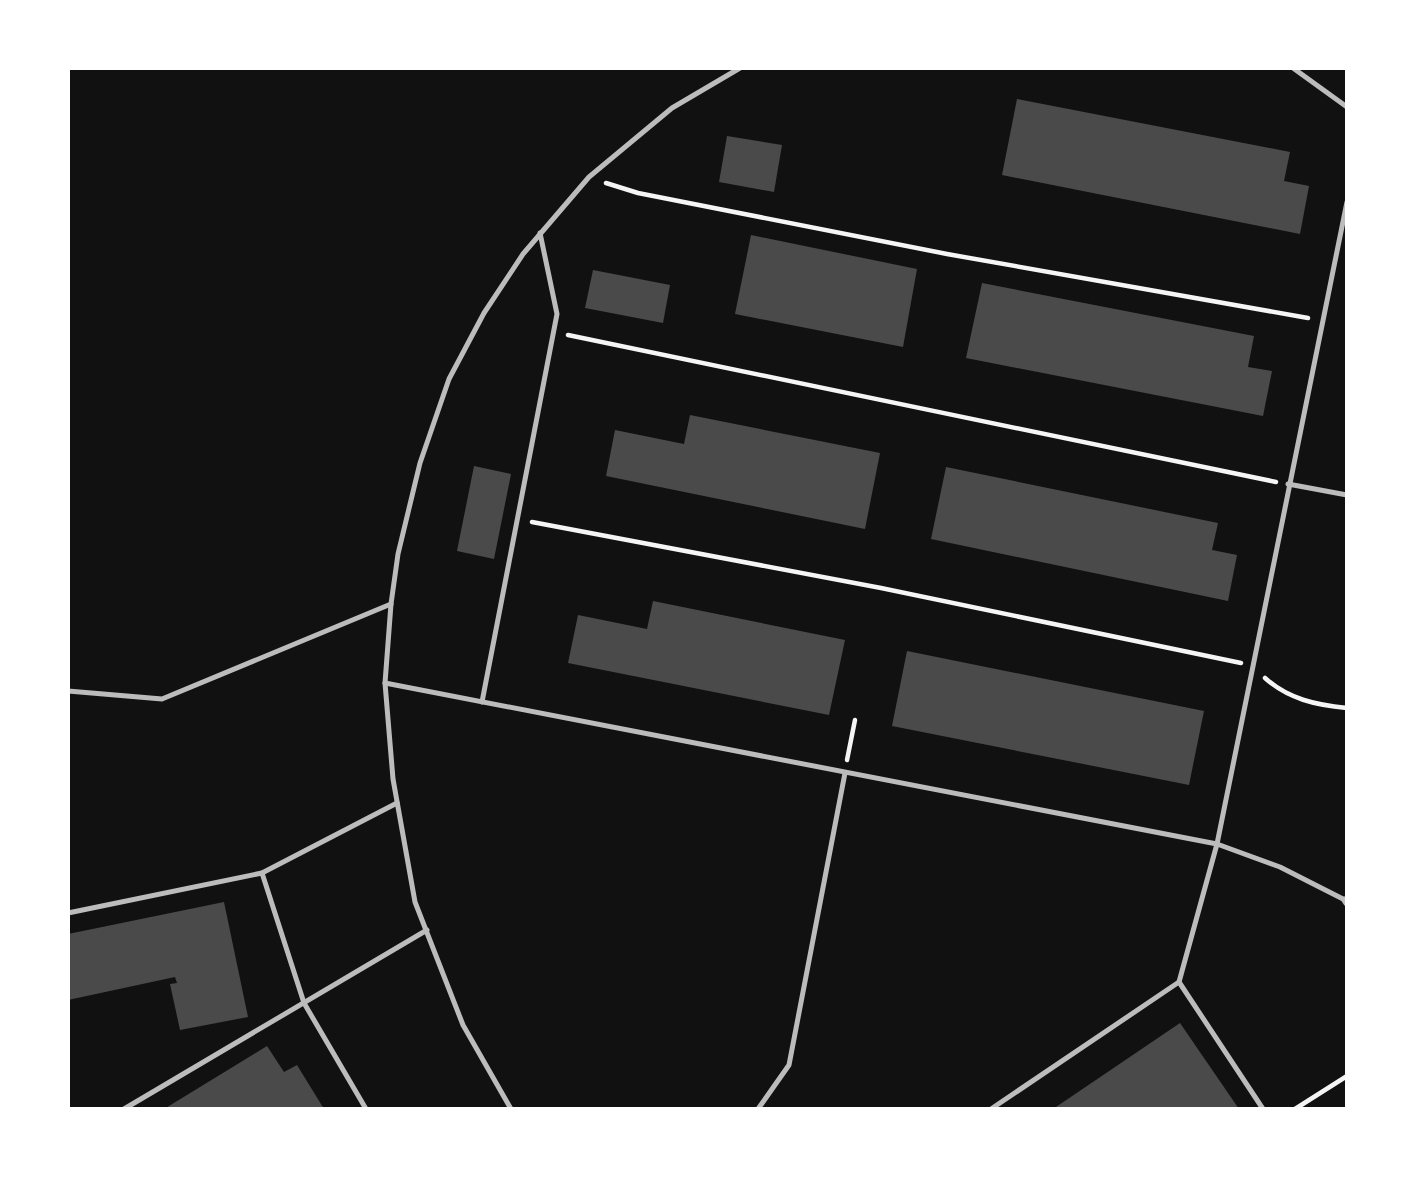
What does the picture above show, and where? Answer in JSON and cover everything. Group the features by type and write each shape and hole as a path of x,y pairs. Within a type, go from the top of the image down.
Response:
{"lane":[{"path":"511,1109 463,1025 415,902 388,741 385,683 398,554 420,463 449,379 484,313 523,254 589,177 672,108 740,68"},
{"path":"1293,68 1347,107"},
{"path":"991,1109 1179,982 1217,844 1347,202"},
{"path":"482,702 557,314 540,233"},
{"path":"1288,484 1347,495"},
{"path":"68,691 162,699 391,604"},
{"path":"385,683 1217,844 1280,867 1346,901"},
{"path":"758,1109 789,1065 845,773"},
{"path":"68,913 262,873 397,803"},
{"path":"262,873 304,1003 366,1109"},
{"path":"124,1109 426,930"},
{"path":"1179,982 1263,1109"}],"path":[{"path":"589,177 638,193 934,251 1322,321"},
{"path":"554,332 1288,484"},
{"path":"517,519 881,588 1252,666 1278,690 1304,701 1347,708"},
{"path":"845,773 855,720"},
{"path":"1295,1109 1347,1076"}],"building":[{"path":"1017,99 1290,152 1284,181 1309,186 1300,234 1002,175"},
{"path":"727,136 782,145 774,192 719,182"},
{"path":"751,235 917,269 903,347 735,314"},
{"path":"593,270 670,285 663,323 585,308"},
{"path":"982,283 1254,336 1248,367 1272,371 1263,416 966,358"},
{"path":"690,415 880,453 865,529 606,476 615,430 684,444"},
{"path":"474,466 511,474 494,559 457,551"},
{"path":"946,467 1218,523 1212,550 1237,555 1228,601 931,539"},
{"path":"653,601 845,640 829,715 568,663 578,615 647,629"},
{"path":"907,651 1204,711 1189,785 892,726"},
{"path":"224,902 248,1017 180,1030 170,984 177,983 175,977 68,1000 68,934"},
{"path":"1180,1023 1239,1109 1053,1109"},
{"path":"267,1046 284,1072 297,1065 324,1109 164,1109"}]}
